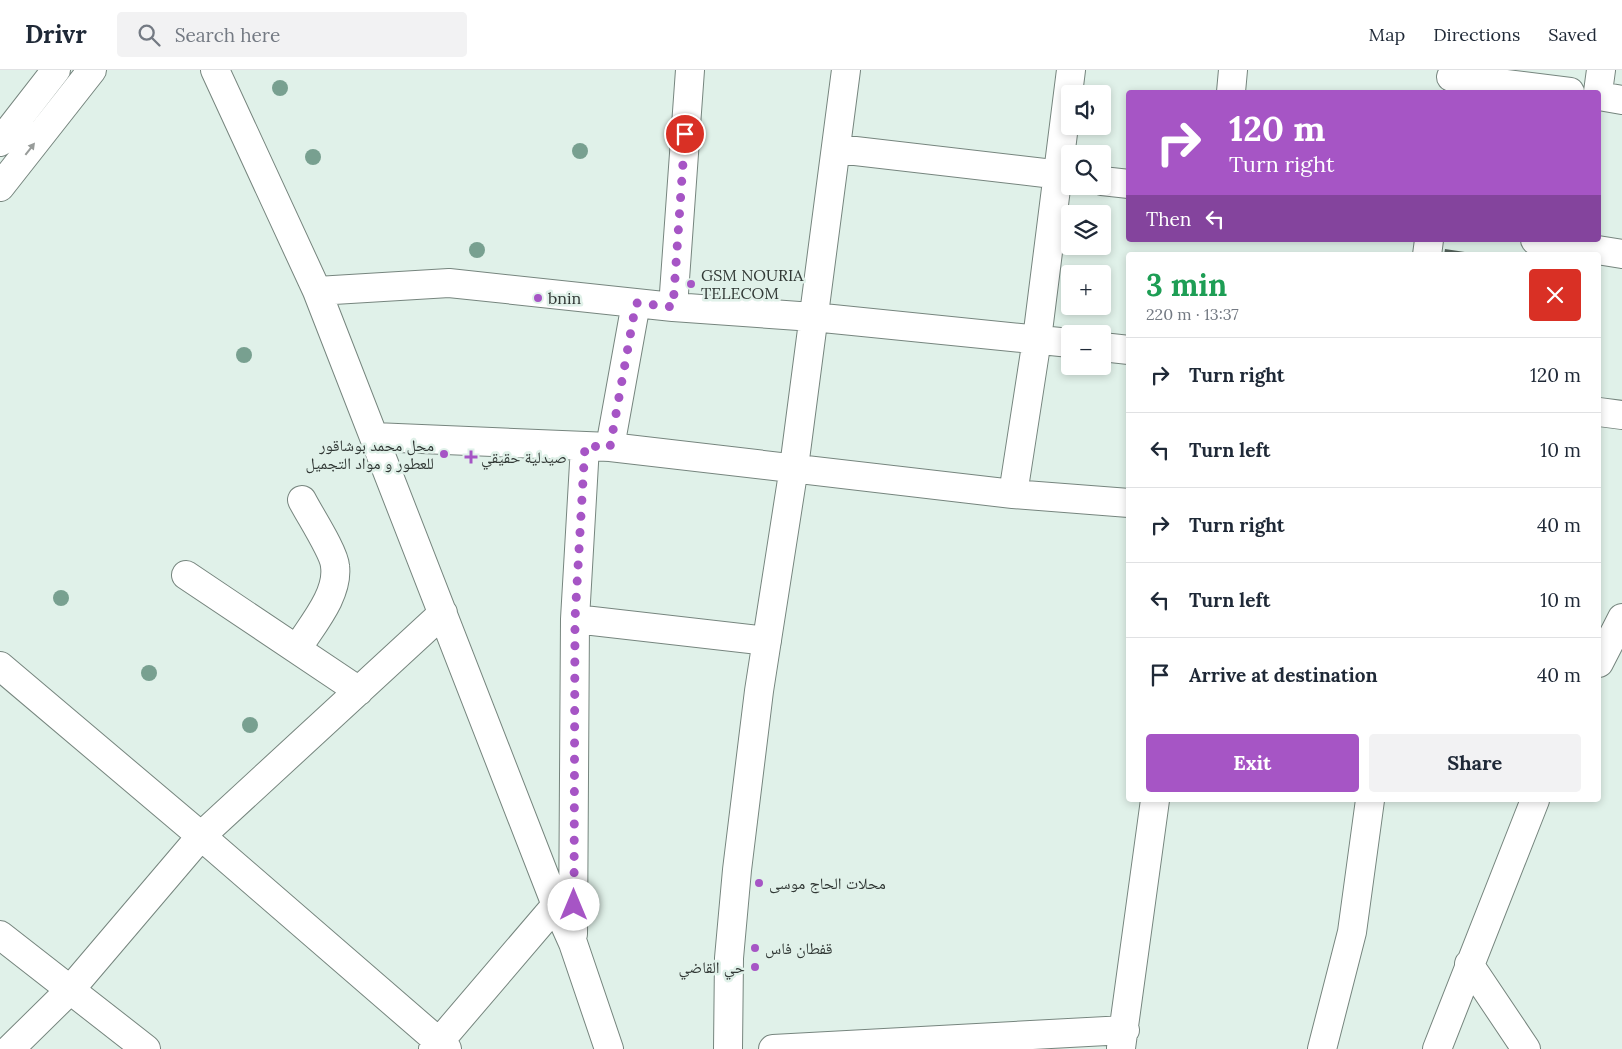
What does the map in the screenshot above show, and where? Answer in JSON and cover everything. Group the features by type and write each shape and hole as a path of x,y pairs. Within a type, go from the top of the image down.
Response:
{"street":[{"path":"0,142 56,70"},
{"path":"0,187 92,70"},
{"path":"215,70 317,291 556,905 573,943 610,1049"},
{"path":"673,307 690,70"},
{"path":"728,1049 728,958 737,870 767,641 794,467 813,317 838,149 846,70"},
{"path":"1066,145 1071,70"},
{"path":"1230,90 1233,70"},
{"path":"1598,90 1601,70"},
{"path":"1451,80 1550,90"},
{"path":"1601,96 1622,100"},
{"path":"838,149 1061,176"},
{"path":"1111,181 1126,184"},
{"path":"1013,494 1061,194"},
{"path":"1547,242 1622,254"},
{"path":"317,291 449,283 673,307 813,317 1061,342"},
{"path":"573,943 575,619 598,446 636,303"},
{"path":"1111,348 1126,350"},
{"path":"1601,412 1622,415"},
{"path":"374,437 598,446 794,467 1013,494 1126,503"},
{"path":"296,649 329,596 335,581 336,564 302,500"},
{"path":"186,576 359,691"},
{"path":"10,1049 70,990 201,836 443,613"},
{"path":"1601,659 1622,618"},
{"path":"575,619 767,641"},
{"path":"2,671 201,836 439,1047 556,905"},
{"path":"773,1049 1123,1040 1155,802"},
{"path":"1322,1049 1352,932 1370,802"},
{"path":"1437,1049 1534,802"},
{"path":"0,936 146,1049"},
{"path":"1469,964 1526,1049"}],"building":[{"path":"1445,249 1465,252 1444,252"}],"place":[{"name":"GSM NOURIA TELECOM","path":"691,284"},
{"name":"bnin","path":"538,298"},
{"name":"محل محمد بوشاقور للعطور و مواد التجميل","path":"444,454"},
{"name":"صيدلية حقيقي","path":"471,457"},
{"name":"محلات الحاج موسى","path":"759,883"},
{"name":"قفطان فاس","path":"755,948"},
{"name":"حي القاضي","path":"755,967"}],"route":[{"path":"574,905 575,619 579,519 585,446 610,447 636,303 673,307 685,134"}]}
